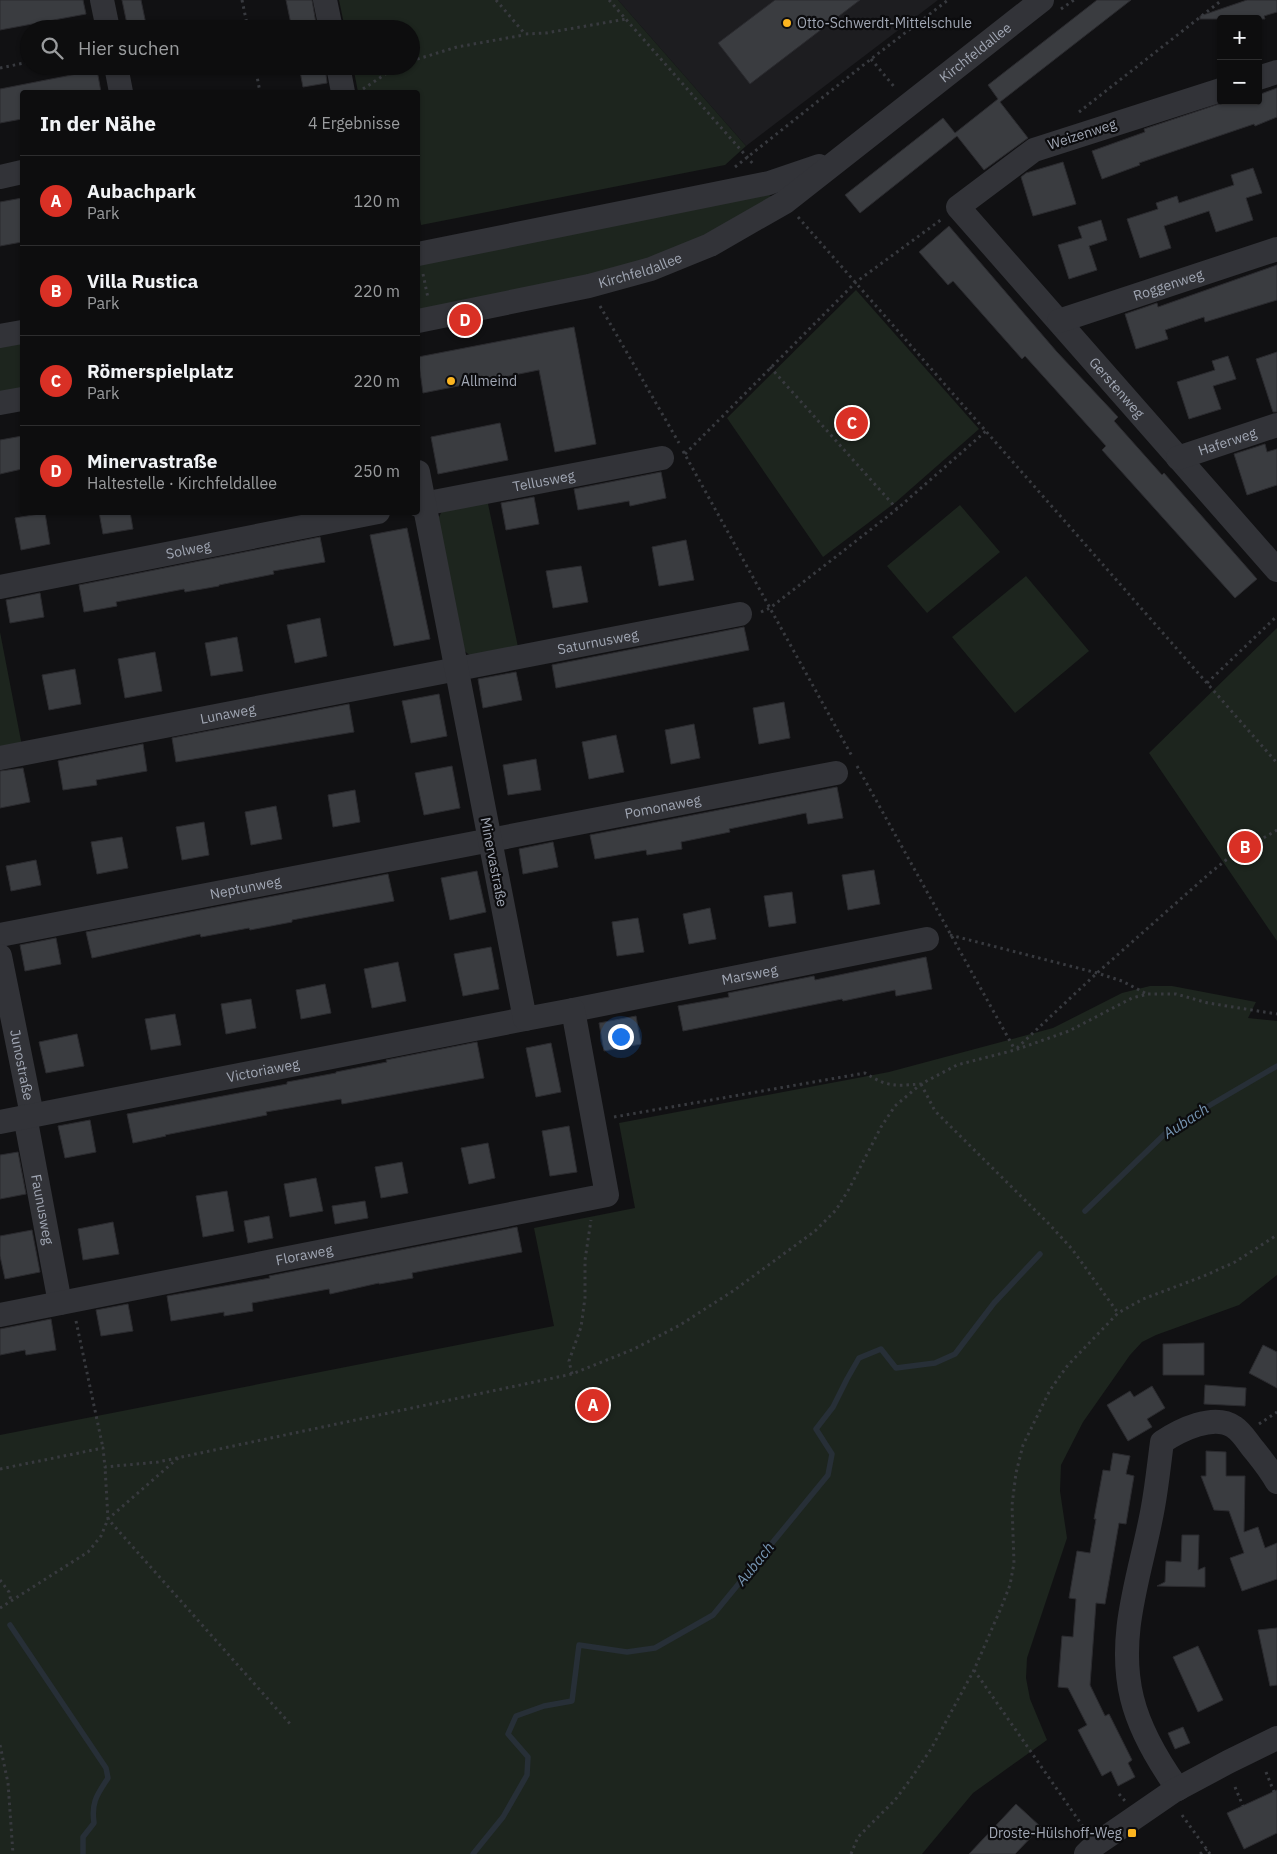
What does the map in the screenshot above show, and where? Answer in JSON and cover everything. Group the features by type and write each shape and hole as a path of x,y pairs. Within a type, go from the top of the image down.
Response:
{"street":[{"path":"102,0 106,20"},
{"path":"326,0 329,20"},
{"name":"Kirchfeldallee","path":"425,319 589,286 651,269 710,245 785,202 1042,0"},
{"path":"1262,77 1277,72"},
{"path":"118,75 121,90"},
{"path":"340,75 343,90"},
{"name":"Weizenweg","path":"958,207 1034,150 1217,91"},
{"name":"Kirchfeldallee","path":"420,254 769,183 838,160"},
{"path":"0,177 20,172"},
{"name":"Gerstenweg","path":"958,207 1277,570"},
{"name":"Roggenweg","path":"1059,321 1277,249"},
{"path":"0,336 20,332"},
{"path":"0,403 20,399"},
{"name":"Haferweg","path":"1178,458 1277,425"},
{"name":"Tellusweg","path":"420,504 662,458"},
{"name":"Minervastraße","path":"420,504 456,669 525,1019"},
{"name":"Solweg","path":"0,587 363,515"},
{"name":"Saturnusweg","path":"456,669 740,614"},
{"name":"Lunaweg","path":"0,758 456,669"},
{"name":"Pomonaweg","path":"490,840 836,773"},
{"name":"Neptunweg","path":"0,935 490,840"},
{"name":"Marsweg","path":"573,1010 927,939"},
{"name":"Junostraße","path":"0,956 28,1116"},
{"path":"525,1019 573,1010 593,1121 601,1197"},
{"name":"Victoriaweg","path":"0,1122 525,1019"},
{"name":"Faunusweg","path":"28,1116 66,1302"},
{"name":"Floraweg","path":"0,1315 601,1197"},
{"path":"1178,1789 1157,1759 1143,1730 1132,1698 1128,1671 1127,1637 1129,1616 1154,1506 1162,1442 1176,1432 1194,1425 1224,1423 1233,1426 1242,1435 1277,1482"},
{"path":"1091,1849 1178,1789 1277,1738"}],"path":[{"path":"242,0 246,20"},
{"path":"496,0 525,34"},
{"path":"609,0 748,158"},
{"path":"733,168 748,158 871,58 948,0"},
{"path":"1076,115 1222,0"},
{"path":"420,59 457,47 525,34 546,33 626,19"},
{"path":"0,68 20,64"},
{"path":"257,75 260,90"},
{"path":"356,90 363,89 384,75"},
{"path":"662,458 685,454 856,282 958,207"},
{"path":"796,216 1277,763"},
{"path":"420,273 425,319"},
{"path":"597,301 685,454 1015,1050"},
{"path":"770,367 897,508"},
{"path":"740,614 760,612 770,608 897,508 986,431"},
{"path":"1207,683 1277,616"},
{"path":"1015,1050 1097,973 1226,860 1277,830"},
{"path":"927,939 951,935 1097,973 1122,981 1148,994"},
{"path":"105,1467 158,1462 572,1374 634,1349 680,1324 733,1291 815,1231 840,1203 895,1106 921,1084 957,1066 1015,1050 1069,1031 1132,998 1148,994 1176,994 1208,1003 1277,1014"},
{"path":"593,1121 865,1072 880,1083 900,1085 921,1084"},
{"path":"921,1084 935,1111 1072,1249 1118,1314"},
{"path":"572,1374 569,1361 581,1327 585,1298 585,1260 601,1197"},
{"path":"851,1854 858,1838 895,1800 931,1749 974,1670 1010,1585 1014,1563 1012,1505 1016,1473 1023,1445 1038,1411 1059,1378 1095,1335 1118,1314 1143,1299 1235,1262 1277,1235"},
{"path":"0,1608 88,1552 101,1536 108,1519 103,1448 66,1302"},
{"path":"0,1469 103,1448"},
{"path":"108,1519 178,1458"},
{"path":"108,1519 291,1725"},
{"path":"0,1580 9,1592 11,1601"},
{"path":"974,1670 1091,1849"},
{"path":"0,1745 8,1783 13,1854"},
{"path":"1266,1772 1274,1792"},
{"path":"1234,1787 1243,1806"},
{"path":"1182,1815 1210,1854"},
{"path":"1200,1854 1207,1850"}],"shaded area":[{"path":"339,0 618,0 746,146 725,165 421,225 420,90 358,90 355,75 420,75 420,20 343,20"},
{"path":"618,0 938,0 746,146"},
{"path":"766,192 774,199 701,240 611,272 420,311 420,259"},
{"path":"856,290 979,429 896,502 823,557 727,418"},
{"path":"20,340 20,391 0,395 0,344"},
{"path":"487,499 518,647 472,657 462,649 438,519 443,509"},
{"path":"960,505 1000,552 927,613 887,566"},
{"path":"1026,576 1089,651 1015,713 952,637"},
{"path":"1277,628 1277,941 1149,753"},
{"path":"0,632 22,746 0,750"},
{"path":"1150,986 1172,986 1256,1002 1248,1018 1277,1021 1277,1275 1239,1305 1156,1335 1142,1342 1130,1355 1083,1422 1061,1465 1060,1491 1067,1538 1027,1658 1026,1678 1030,1699 1047,1740 973,1793 922,1854 0,1854 0,1435 554,1326 534,1228 635,1208 619,1123 889,1072 1053,1028 1122,993"}],"building":[{"path":"0,0 83,0 86,14 54,20 20,20 20,26 0,30"},
{"path":"122,0 141,0 145,20 126,20"},
{"path":"286,0 312,0 315,20 290,20"},
{"name":"Otto-Schwerdt-Mittelschule","path":"775,0 860,0 750,84 718,43"},
{"path":"1097,0 1131,0 1000,102 1028,138 984,170 957,136 860,213 845,195 943,118 955,133 998,99 988,85"},
{"path":"1247,0 1277,0 1277,12 1264,16 1265,19 1262,19 1262,15 1217,15 1217,19 1200,19 1200,16"},
{"path":"71,75 98,75 101,90 20,90 20,119 0,123 0,89"},
{"path":"301,75 326,75 327,83 303,87"},
{"path":"1277,88 1277,117 1255,126 1254,124 1139,163 1140,165 1102,179 1092,151 1145,132 1144,129 1217,105 1262,105 1262,94"},
{"path":"1063,162 1076,204 1033,216 1021,177 1026,173"},
{"path":"1253,168 1262,193 1246,198 1253,220 1216,232 1209,211 1164,226 1171,248 1140,258 1127,219 1158,209 1156,203 1177,196 1179,203 1234,185 1231,175"},
{"path":"20,198 20,242 0,246 0,202"},
{"path":"1101,220 1107,240 1089,246 1097,270 1069,279 1058,245 1082,238 1078,227"},
{"path":"949,226 1057,352 1118,417 1114,421 1162,475 1164,473 1257,579 1235,598 1102,450 1106,446 1025,356 1022,359 953,281 948,285 919,252"},
{"path":"1277,265 1277,300 1205,322 1204,317 1165,330 1168,339 1136,349 1125,314 1157,303 1158,307"},
{"name":"Allmeind","path":"574,327 596,444 555,452 539,370 423,393 420,357"},
{"path":"1277,352 1277,412 1273,412 1256,359"},
{"path":"1228,356 1236,379 1213,386 1221,409 1189,419 1177,382 1215,370 1212,361"},
{"path":"500,423 508,460 438,474 431,437"},
{"path":"20,436 20,469 0,474 0,440"},
{"path":"1265,444 1267,452 1277,449 1277,485 1247,495 1234,454"},
{"path":"661,472 666,498 630,506 629,501 578,510 574,489"},
{"path":"534,497 539,524 506,530 501,503"},
{"path":"45,515 50,544 21,550 15,518"},
{"path":"100,515 131,515 133,529 103,534"},
{"path":"407,528 430,639 394,646 370,535"},
{"path":"320,537 325,562 273,571 274,574 219,586 185,592 184,589 116,602 117,606 84,612 79,585"},
{"path":"686,540 694,580 659,586 652,547"},
{"path":"581,566 588,602 553,608 546,571"},
{"path":"40,593 44,617 10,623 6,600"},
{"path":"320,618 327,656 295,663 287,625"},
{"path":"744,627 749,650 556,688 552,665"},
{"path":"237,637 243,671 211,676 205,643"},
{"path":"155,652 162,691 125,698 118,659"},
{"path":"75,669 81,704 49,710 42,675"},
{"path":"516,672 522,700 483,708 478,679"},
{"path":"439,694 447,736 411,743 402,701"},
{"path":"784,702 790,738 759,744 753,708"},
{"path":"349,704 354,732 176,762 172,738"},
{"path":"694,724 700,758 671,764 665,730"},
{"path":"616,735 624,772 589,779 582,742"},
{"path":"143,744 147,771 96,780 97,785 63,790 58,761"},
{"path":"536,759 541,790 508,795 503,765"},
{"path":"452,766 460,808 424,815 415,773"},
{"path":"23,768 30,802 0,808 0,771"},
{"path":"837,787 843,818 808,824 806,813 729,829 730,832 681,842 682,849 647,855 646,850 595,859 590,835"},
{"path":"355,790 360,822 333,827 328,795"},
{"path":"276,806 282,839 251,845 245,812"},
{"path":"204,822 209,855 182,860 176,827"},
{"path":"122,837 128,868 97,874 91,842"},
{"path":"553,842 558,867 523,874 519,849"},
{"path":"36,860 41,885 11,891 6,866"},
{"path":"874,870 880,904 848,910 842,875"},
{"path":"477,871 486,912 450,920 441,878"},
{"path":"388,874 394,901 292,920 292,922 250,930 249,928 201,937 200,934 92,958 86,932"},
{"path":"792,892 796,923 769,927 764,896"},
{"path":"710,908 716,939 689,944 683,914"},
{"path":"638,918 644,952 617,956 612,922"},
{"path":"56,938 61,964 25,971 20,945"},
{"path":"491,947 499,989 463,996 454,954"},
{"path":"926,957 932,989 896,996 895,990 683,1031 678,1006 729,997 728,993 814,976 815,980"},
{"path":"398,962 406,1001 372,1008 364,969"},
{"path":"325,984 331,1013 301,1019 296,990"},
{"path":"251,999 256,1028 226,1034 221,1004"},
{"path":"175,1014 181,1045 151,1050 145,1019"},
{"path":"636,1016 641,1044 604,1051 599,1023"},
{"path":"77,1034 84,1066 46,1073 39,1042"},
{"path":"477,1042 484,1078 342,1104 341,1099 266,1112 267,1115 133,1143 127,1114 287,1084 287,1082 387,1062 386,1060"},
{"path":"551,1043 561,1092 536,1097 526,1048"},
{"path":"90,1120 96,1152 65,1158 58,1126"},
{"path":"569,1126 577,1172 550,1176 542,1131"},
{"path":"488,1143 495,1178 469,1184 461,1148"},
{"path":"18,1152 26,1194 0,1199 0,1155"},
{"path":"402,1162 408,1193 381,1198 375,1167"},
{"path":"316,1178 323,1211 290,1217 284,1184"},
{"path":"227,1191 234,1231 203,1237 196,1196"},
{"path":"365,1201 368,1218 335,1224 332,1206"},
{"path":"269,1216 273,1238 248,1243 244,1221"},
{"path":"113,1222 119,1254 83,1260 78,1229"},
{"path":"517,1227 522,1252 412,1273 413,1278 379,1283 330,1294 329,1289 252,1303 253,1311 224,1316 224,1312 171,1321 167,1296 270,1278 269,1276"},
{"path":"32,1230 40,1272 5,1279 0,1256 0,1236"},
{"path":"128,1304 133,1331 101,1336 96,1310"},
{"path":"51,1319 56,1350 26,1355 25,1350 0,1355 0,1329"},
{"path":"1204,1343 1204,1375 1163,1375 1163,1344"},
{"path":"1263,1345 1277,1352 1277,1388 1249,1373"},
{"path":"1205,1385 1246,1388 1245,1406 1204,1404"},
{"path":"1152,1386 1165,1408 1147,1419 1152,1427 1128,1441 1107,1405 1130,1391 1134,1397"},
{"path":"1206,1451 1226,1452 1226,1476 1245,1476 1244,1532 1258,1527 1265,1548 1277,1543 1277,1579 1242,1591 1230,1558 1244,1553 1229,1511 1214,1510 1201,1476 1206,1476"},
{"path":"1113,1453 1130,1456 1126,1474 1134,1476 1126,1524 1119,1523 1105,1604 1096,1603 1090,1685 1105,1716 1109,1714 1132,1760 1128,1763 1135,1777 1118,1786 1111,1771 1102,1776 1078,1730 1087,1725 1068,1688 1058,1687 1062,1636 1073,1637 1076,1599 1069,1598 1077,1551 1090,1553 1103,1470 1110,1471"},
{"path":"1182,1535 1199,1535 1198,1570 1205,1567 1205,1587 1157,1586 1165,1582 1166,1561 1181,1562"},
{"path":"1277,1628 1277,1685 1270,1686 1258,1630"},
{"path":"1198,1646 1223,1700 1198,1712 1173,1657"},
{"path":"1183,1727 1190,1743 1175,1749 1168,1733"},
{"path":"1277,1790 1277,1833 1244,1849 1227,1813"},
{"path":"1016,1804 1041,1827 1015,1854 969,1854"}],"waterway":[{"name":"Aubach","path":"1085,1211 1171,1128 1277,1066"},
{"name":"Aubach","path":"473,1854 503,1817 527,1775 528,1757 508,1734 516,1716 544,1706 572,1701 579,1645 627,1652 655,1648 713,1615 828,1475 832,1454 816,1429 833,1407 859,1358 881,1349 896,1368 935,1363 955,1354 994,1303 1040,1254"},
{"path":"10,1625 106,1768 108,1778 94,1804 94,1823 83,1837 83,1854"}],"place":[{"name":"Otto-Schwerdt-Mittelschule","path":"787,23"},
{"name":"Minervastraße","path":"465,320"},
{"name":"Allmeind","path":"451,381"},
{"name":"Römerspielplatz","path":"852,423"},
{"name":"Villa Rustica","path":"1245,847"},
{"name":"Aubachpark","path":"593,1405"},
{"name":"Droste-Hülshoff-Weg","path":"1132,1833"}]}
